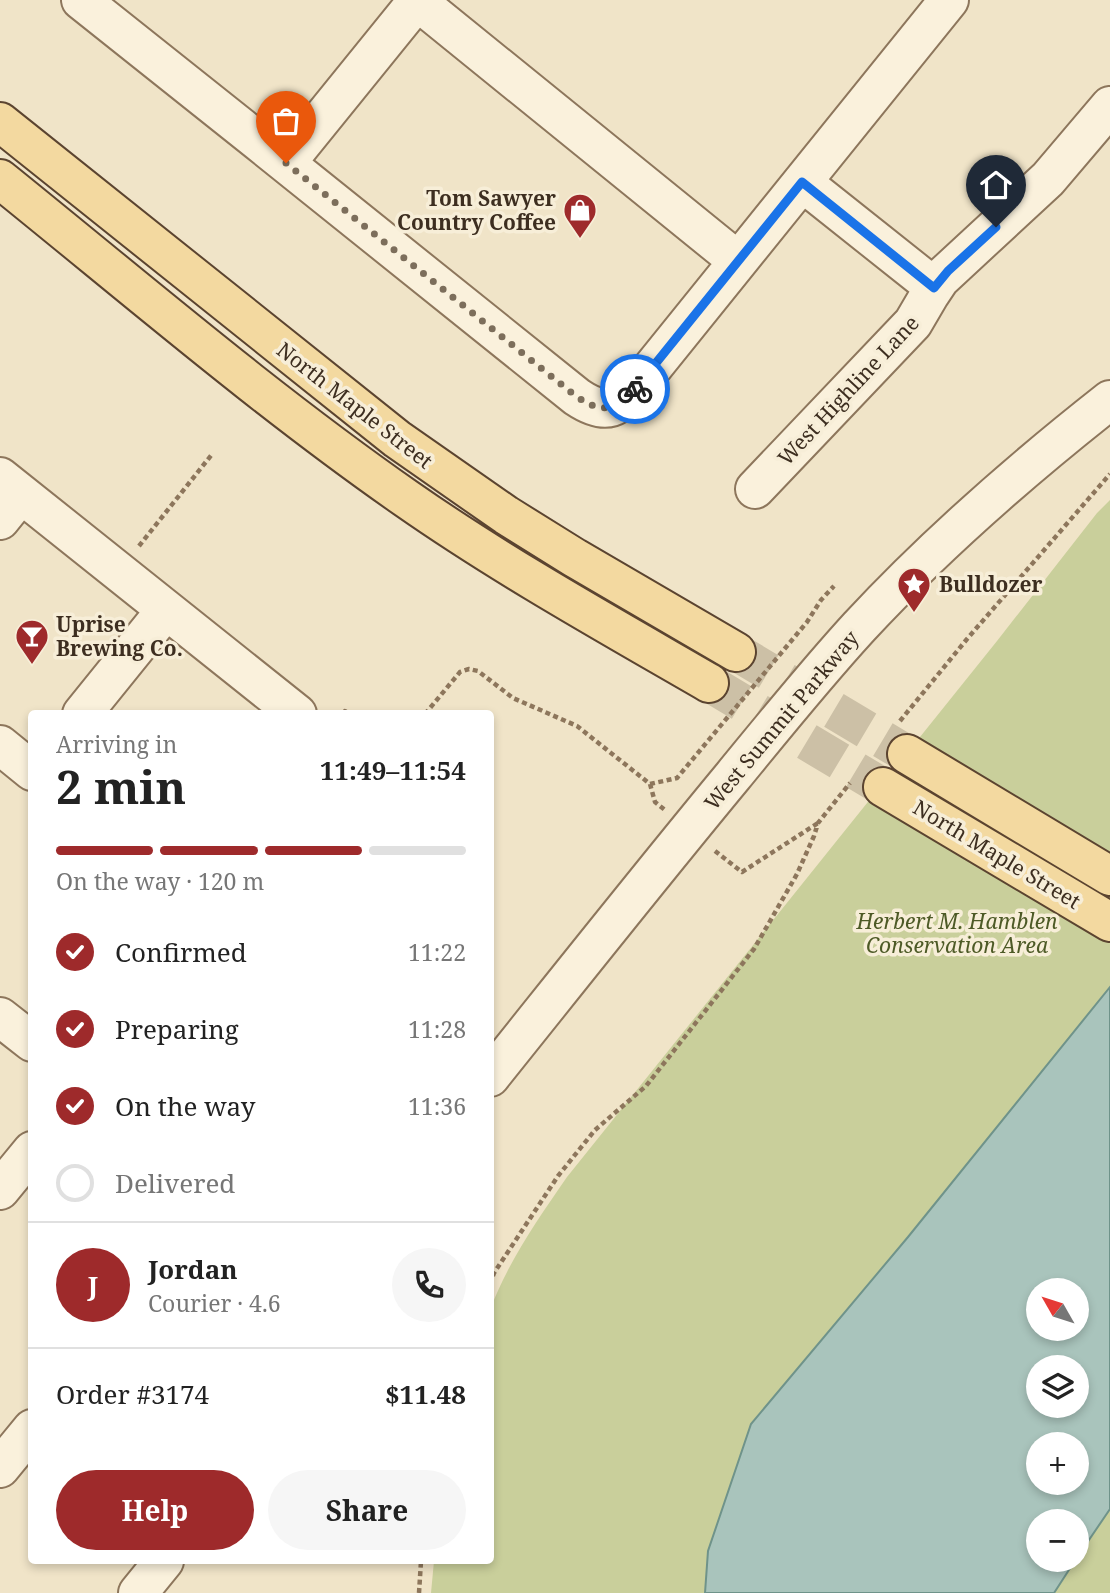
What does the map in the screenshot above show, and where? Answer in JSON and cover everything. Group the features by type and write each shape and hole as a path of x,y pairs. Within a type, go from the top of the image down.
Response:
{"main road":[{"name":"North Maple Street","path":"0,122 408,447 563,551 736,652"},
{"name":"North Maple Street","path":"0,179 278,403 388,485 533,580 709,683"},
{"name":"North Maple Street","path":"907,754 1110,876"},
{"name":"North Maple Street","path":"883,787 1110,922"}],"street":[{"path":"80,0 577,397 595,408 607,408 623,401 635,388 948,0"},
{"path":"286,163 417,0 738,261"},
{"name":"West Highline Lane","path":"755,489 913,324 934,288 954,265 1048,179 1110,106"},
{"path":"802,182 934,288"},
{"name":"West Summit Parkway","path":"494,1071 806,687 883,602 996,494 1110,400"},
{"path":"7,497 118,571 292,710"},
{"path":"85,710 166,610"},
{"path":"0,746 28,768"},
{"path":"0,1017 28,1039"},
{"path":"0,1190 28,1155"},
{"path":"0,1468 28,1434"},
{"path":"138,1593 162,1564"}],"path":[{"path":"118,571 214,453"},
{"path":"918,699 1110,474"},
{"path":"650,784 677,778 834,586"},
{"path":"428,710 460,672 469,669 478,671 513,698 577,726 650,784 655,802 742,872 818,823 797,874 754,949 646,1086 595,1130 558,1177 494,1273"},
{"path":"419,1593 421,1564"}],"green space":[{"name":"Herbert M. Hamblen Conservation Area","path":"1110,500 1110,987 908,1237 751,1424 708,1551 705,1593 431,1593 434,1564 494,1564 494,1300 524,1241 567,1177"},
{"path":"1110,1509 1110,1593 1054,1593 1068,1572 1089,1572 1089,1540"}],"water":[{"path":"1110,987 1110,1509 1089,1540 1089,1509 1026,1509 1026,1572 1068,1572 1054,1593 705,1593 708,1551 751,1424 908,1237"}],"tunnel":[{"path":"736,652 907,754"},
{"path":"709,683 883,787"}],"way so far":[{"path":"286,163 589,405 607,408 623,401 635,389"}],"place":[{"name":"Tom Sawyer Country Coffee","path":"580,240"},
{"name":"Bulldozer","path":"914,614"},
{"name":"Uprise Brewing Co.","path":"32,666"}],"route":[{"path":"635,389 802,182 934,288 948,271 996,227"}]}
